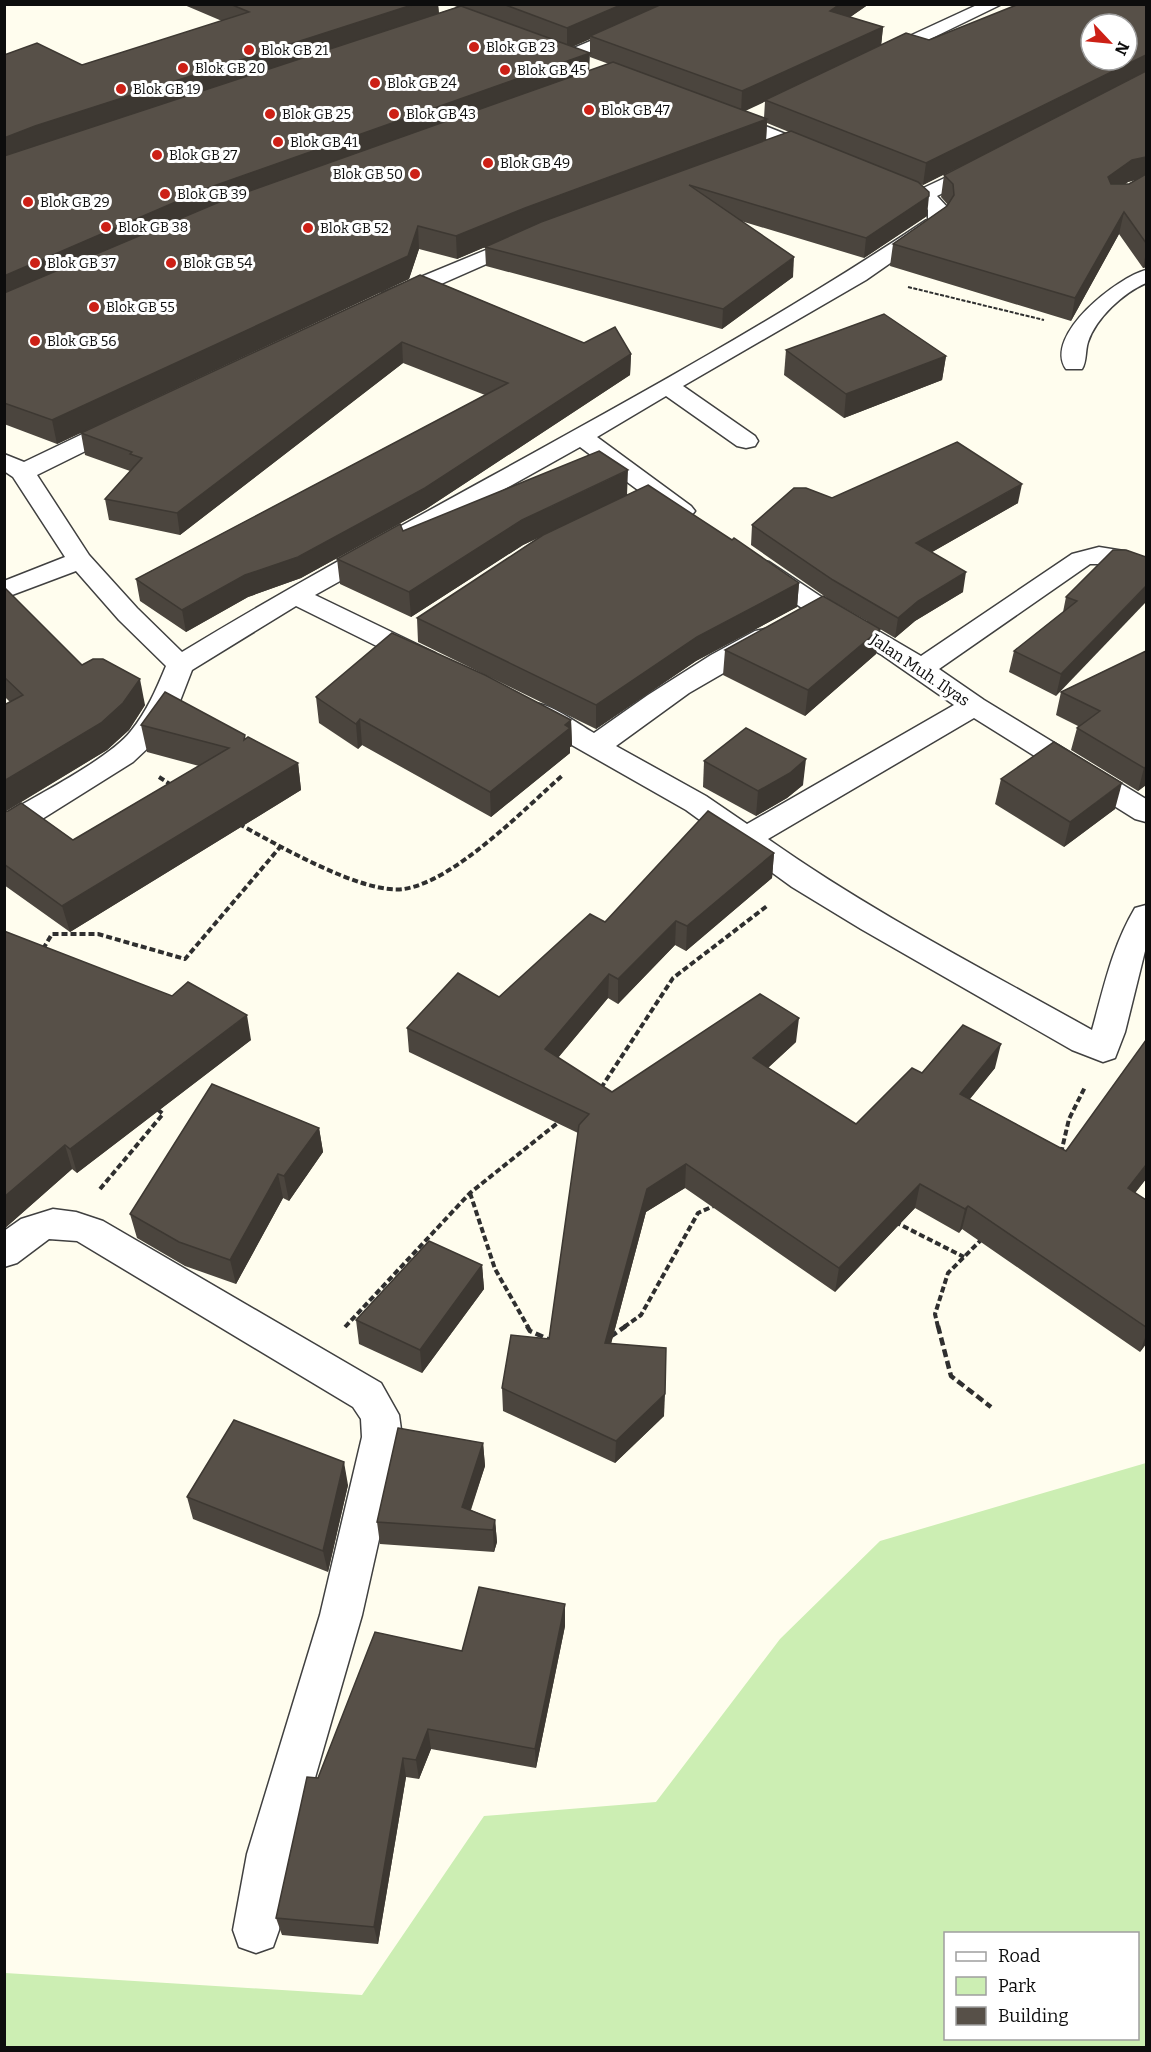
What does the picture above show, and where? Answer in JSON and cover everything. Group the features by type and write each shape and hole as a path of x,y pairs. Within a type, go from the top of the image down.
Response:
{"street":[{"path":"568,57 694,4"},
{"path":"862,65 994,4"},
{"path":"546,49 589,66"},
{"path":"710,110 840,162"},
{"path":"742,122 768,110"},
{"path":"754,154 788,142"},
{"path":"4,829 123,755 140,738 166,701 180,665 295,595 581,436 858,275 935,223 939,217 938,208 913,191 999,156"},
{"path":"366,309 544,232"},
{"path":"1074,364 1071,354 1082,328 1126,284 1146,276"},
{"path":"668,386 746,441"},
{"path":"147,412 14,466 80,560 128,614 180,665"},
{"path":"581,436 646,498 701,525"},
{"name":"Jalan Muh. Ilyas","path":"737,551 820,608 922,668 974,706 1146,812"},
{"path":"922,668 1081,559 1109,553 1122,556 1146,570"},
{"path":"4,590 80,560"},
{"path":"295,595 445,668"},
{"path":"598,745 647,706 701,672 820,608"},
{"path":"392,644 420,625"},
{"path":"507,697 598,745 687,797 748,837 803,879 872,921 1084,1041 1103,1049 1110,1029 1121,976 1137,931 1146,916"},
{"path":"748,837 974,706"},
{"path":"4,1252 31,1230 48,1222 68,1222 90,1231 367,1395 380,1415 382,1437 341,1615 270,1854 256,1930"}],"path":[{"path":"858,275 1011,312"},
{"path":"232,819 281,846 362,883 402,890 454,866 598,745"},
{"path":"123,755 183,793"},
{"path":"42,951 52,934 98,934 185,959 281,846"},
{"path":"599,1091 673,978 803,879"},
{"path":"1059,1162 1070,1119 1103,1049"},
{"path":"68,1222 120,1169 163,1114 149,1102"},
{"path":"312,1363 470,1193 562,1120"},
{"path":"470,1193 495,1269 530,1331 560,1345"},
{"path":"603,1342 641,1315 698,1213 727,1201"},
{"path":"893,1221 964,1257"},
{"path":"988,1233 948,1273 935,1314 951,1376 991,1407"}],"green space":[{"path":"1146,1463 1146,2047 5,2047 5,1973 362,1995 484,1816 656,1802 780,1639 880,1541"}],"building":[{"path":"230,4 415,4 4,138 4,55 37,43 82,65 249,12"},
{"path":"503,4 623,4 567,28"},
{"path":"662,4 840,4 830,11 883,27 742,91 590,36"},
{"path":"1019,4 1146,4 1146,55 1139,58 1139,12 1079,12 1079,72 1111,72 926,163 765,100 906,33 929,40"},
{"path":"461,6 590,53 208,188 4,276 4,156"},
{"path":"613,62 767,119 525,208 456,236 418,226 408,256 52,420 4,403 4,293 224,200"},
{"path":"1146,71 1146,157 1132,160 1108,177 1111,184 1129,184 1146,174 1146,243 1124,212 1075,298 893,244 947,206 954,195 953,184 944,175"},
{"path":"791,131 918,182 929,192 929,196 866,238 689,185 794,257 723,309 485,247 541,222"},
{"path":"420,275 584,343 615,327 631,354 425,488 298,557 245,575 182,610 136,579 508,383 402,342 177,513 105,499 142,458 81,433"},
{"path":"884,314 946,356 846,394 786,350"},
{"path":"957,442 1022,484 916,543 966,572 918,601 898,618 833,580 752,525 794,488 806,488 832,498"},
{"path":"599,451 628,470 522,520 409,592 337,559 400,524 403,531"},
{"path":"648,485 732,540 734,538 799,583 697,637 596,705 417,618 543,535"},
{"path":"1113,550 1126,550 1146,557 1146,586 1061,674 1014,651 1077,601 1066,597"},
{"path":"4,587 82,665 93,659 103,659 140,679 123,703 101,723 4,781 4,705 23,695 4,677"},
{"path":"823,596 880,629 808,690 725,650"},
{"path":"392,633 485,675 571,720 565,725 570,728 490,792 360,719 356,724 316,697"},
{"path":"1146,651 1146,767 1144,768 1077,728 1100,711 1061,692"},
{"path":"165,692 245,735 244,740 248,737 298,763 62,906 4,864 4,812 21,803 73,840 229,748 141,725"},
{"path":"746,728 806,759 790,773 758,791 704,761"},
{"path":"1054,742 1122,783 1070,822 1001,779"},
{"path":"708,811 774,853 687,926 676,921 618,979 609,974 545,1049 612,1092 760,994 799,1018 753,1058 856,1124 912,1068 922,1073 963,1025 1001,1044 960,1094 1066,1151 1146,1040 1146,1165 1128,1188 1146,1200 1146,1327 968,1206 965,1209 920,1184 839,1268 686,1164 647,1189 605,1343 666,1348 665,1394 616,1441 502,1388 511,1335 549,1339 579,1125 589,1114 407,1028 458,973 499,997 590,914 605,922"},
{"path":"4,931 172,996 188,982 247,1015 70,1149 65,1145 4,1197"},
{"path":"212,1084 319,1128 284,1176 278,1174 230,1260 179,1242 130,1214"},
{"path":"429,1241 482,1265 420,1350 356,1320"},
{"path":"234,1420 344,1462 323,1551 187,1497"},
{"path":"398,1428 483,1443 462,1507 495,1520 493,1530 377,1522"},
{"path":"479,1587 565,1604 535,1749 428,1729 416,1760 403,1758 374,1927 276,1918 307,1777 318,1778 375,1632 462,1651"}],"place":[{"name":"Blok GB 23","path":"474,47"},
{"name":"Blok GB 21","path":"249,50"},
{"name":"Blok GB 20","path":"183,68"},
{"name":"Blok GB 45","path":"505,70"},
{"name":"Blok GB 24","path":"375,83"},
{"name":"Blok GB 19","path":"121,89"},
{"name":"Blok GB 47","path":"589,110"},
{"name":"Blok GB 25","path":"270,114"},
{"name":"Blok GB 43","path":"394,114"},
{"name":"Blok GB 41","path":"278,142"},
{"name":"Blok GB 27","path":"157,155"},
{"name":"Blok GB 49","path":"488,163"},
{"name":"Blok GB 50","path":"415,174"},
{"name":"Blok GB 39","path":"165,194"},
{"name":"Blok GB 29","path":"28,202"},
{"name":"Blok GB 38","path":"106,227"},
{"name":"Blok GB 52","path":"308,228"},
{"name":"Blok GB 37","path":"35,263"},
{"name":"Blok GB 54","path":"171,263"},
{"name":"Blok GB 55","path":"94,307"},
{"name":"Blok GB 56","path":"35,341"}]}
